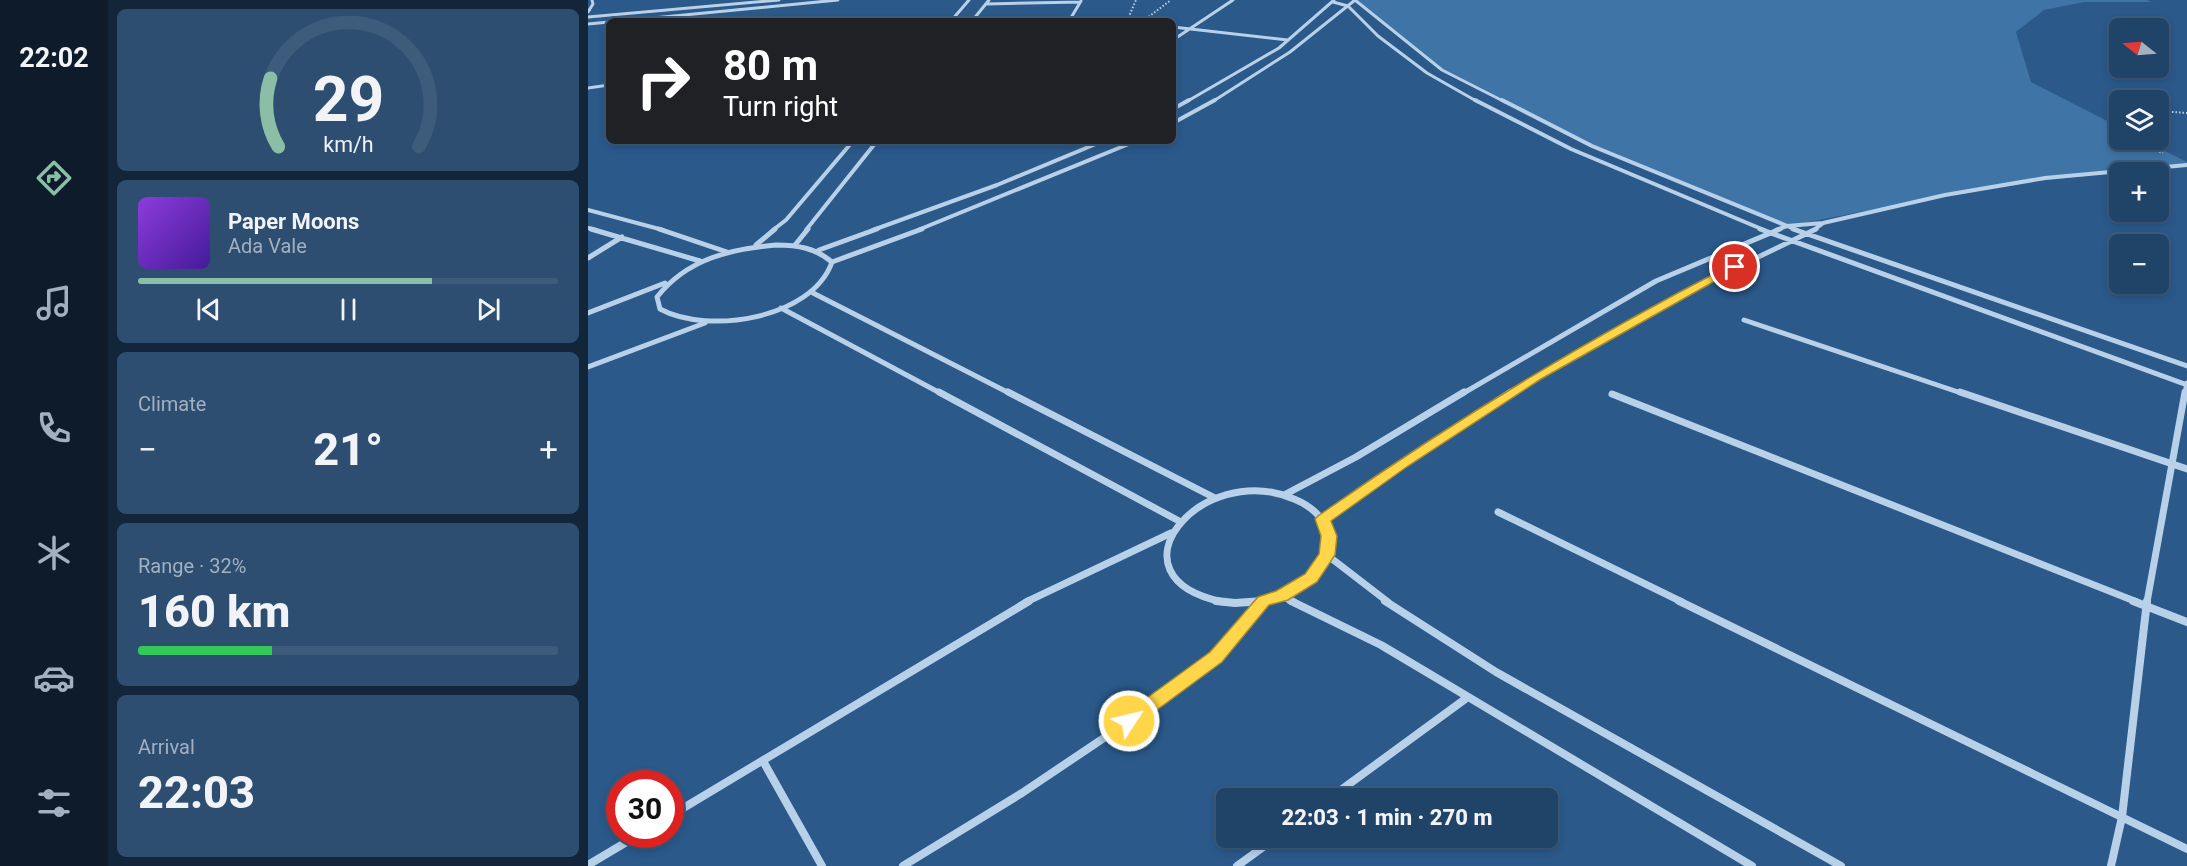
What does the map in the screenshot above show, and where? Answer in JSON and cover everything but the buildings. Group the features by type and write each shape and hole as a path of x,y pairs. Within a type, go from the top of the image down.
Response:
{"street":[{"path":"588,12 593,4 592,0"},
{"path":"588,17 779,0"},
{"path":"653,18 838,0"},
{"path":"954,18 969,0"},
{"path":"1176,38 1233,0"},
{"path":"1176,121 1258,76 1355,0 1369,9 1394,34 1424,57 1465,83 1602,150 1808,235 2187,366"},
{"path":"975,18 988,2 1081,1"},
{"path":"1071,18 1081,1"},
{"path":"1176,107 1226,81 1288,40 1334,1 1348,6 1406,59 1492,110 1571,149 1770,233 2187,384 2146,606 2122,817 2111,866"},
{"path":"588,24 606,22"},
{"path":"1176,27 1288,40"},
{"path":"588,88 606,86"},
{"path":"754,246 791,214 850,144"},
{"path":"795,245 875,144"},
{"path":"819,250 987,189 1093,144"},
{"path":"832,262 938,223 1129,144"},
{"path":"1284,495 1356,457 1589,318 1656,281 1787,226 1823,223 1945,195 2035,180 2187,165"},
{"path":"588,210 638,222 728,252"},
{"path":"1323,519 1403,463 1536,376 1684,292 1808,235 1823,223"},
{"path":"588,228 700,262"},
{"path":"588,258 622,237"},
{"path":"588,313 665,283 700,262 754,246 795,245 819,250 832,262"},
{"path":"665,283 657,297 660,309 674,317 707,322 733,320 781,309 813,293 831,272 832,262"},
{"path":"813,293 1215,498"},
{"path":"781,309 1179,521"},
{"path":"1744,320 2187,469"},
{"path":"588,368 707,322"},
{"path":"1612,394 2187,622"},
{"path":"1262,491 1284,495 1307,505 1323,519 1329,536 1327,555 1311,578 1282,596 1263,601 1228,603 1196,595 1174,578 1165,556 1171,533 1179,521 1195,508 1215,498 1239,493 1262,491"},
{"path":"1498,512 2187,849"},
{"path":"684,808 1019,606 1066,581 1171,533"},
{"path":"1327,555 1369,590 1496,672 1841,866"},
{"path":"1282,596 1381,645 1752,866"},
{"path":"903,866 1022,793 1147,709 1216,657 1263,601"},
{"path":"1344,788 1468,697"},
{"path":"763,761 822,866"},
{"path":"588,865 617,848"},
{"path":"1237,866 1262,848"}],"path":[{"path":"1128,18 1136,0"},
{"path":"1147,18 1171,0"},
{"path":"2169,112 2187,113"},
{"path":"2157,150 2165,153"}],"shaded area":[{"path":"1355,0 2147,0 2151,2 2084,2 2044,10 2016,32 2031,82 2109,122 2109,150 2163,150 2187,162 2187,165 2169,167 2169,162 2109,162 2109,173 2003,185 1787,226 1592,146 1465,83 1424,57"}],"route":[{"path":"1129,721 1216,657 1263,601 1282,596 1311,578 1327,555 1329,536 1323,519 1440,438 1536,376 1684,292 1735,267"}]}
